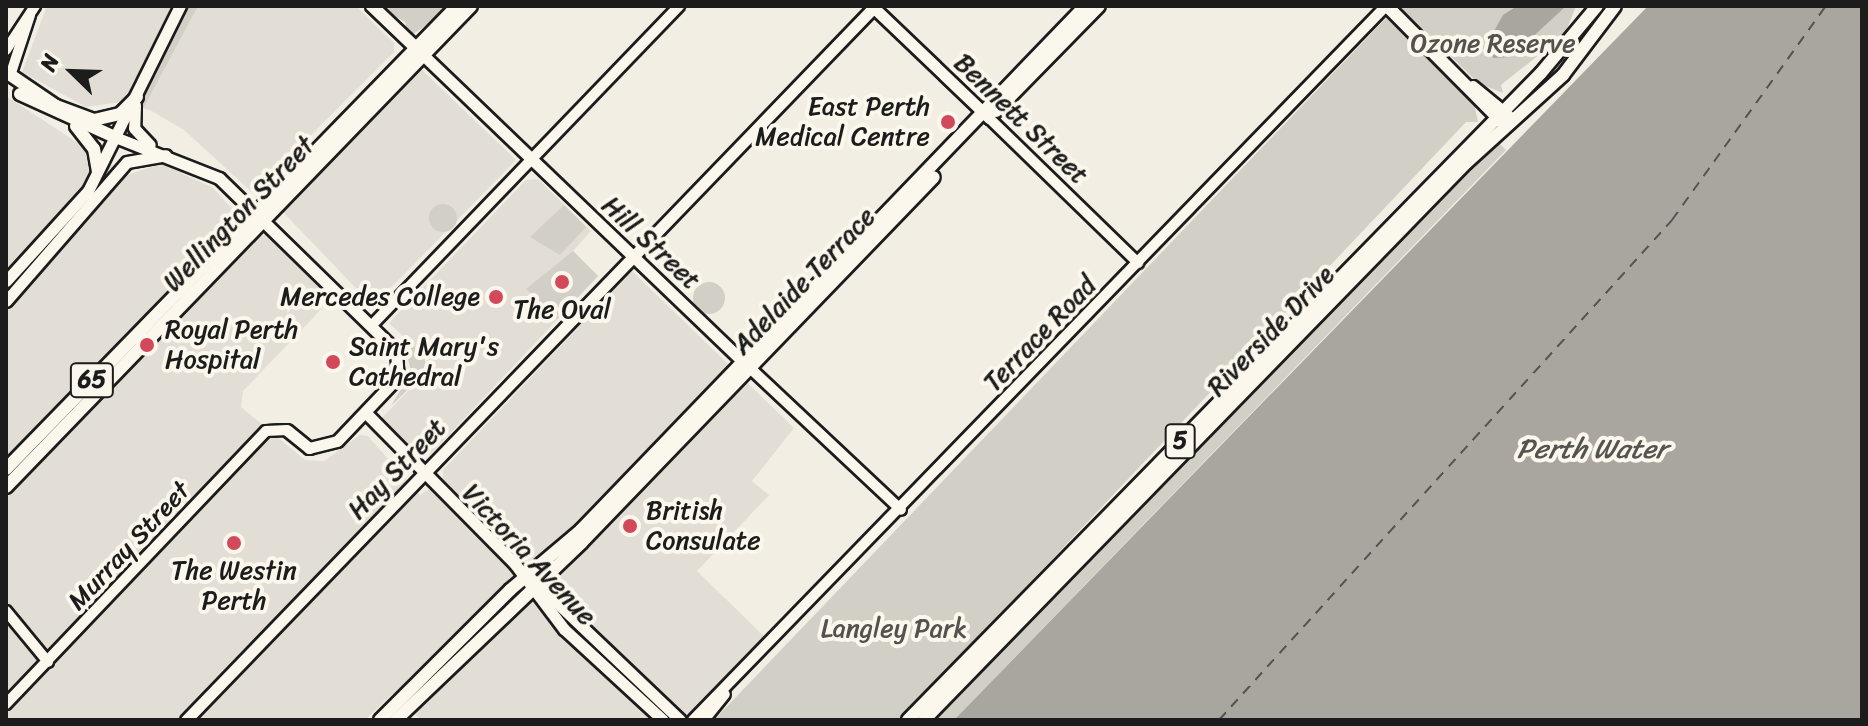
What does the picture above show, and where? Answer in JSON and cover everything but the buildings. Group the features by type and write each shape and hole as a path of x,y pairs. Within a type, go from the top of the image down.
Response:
{"main road":[{"path":"6,281 71,213 98,171 180,6"},
{"name":"Hill Street","path":"372,6 747,365"},
{"name":"Wellington Street","path":"420,52 457,6"},
{"name":"Wellington Street","path":"6,469 420,52 471,6"},
{"name":"Bennett Street","path":"874,6 986,116"},
{"name":"Hay Street","path":"186,720 874,6"},
{"name":"Adelaide Terrace","path":"530,582 747,365 986,116 1085,6"},
{"name":"Adelaide Terrace","path":"986,116 1099,6"},
{"path":"1387,6 1510,124"},
{"name":"Riverside Drive","path":"908,720 1524,89 1597,6"},
{"name":"Riverside Drive","path":"924,720 1510,124 1563,75 1615,6"},
{"path":"7,77 94,120 120,114 137,97"},
{"path":"7,77 73,124 90,141 98,171"},
{"path":"1476,91 1502,96 1524,89"},
{"path":"1476,91 1482,111 1478,135"},
{"path":"137,97 134,128 153,148"},
{"path":"73,124 172,154 219,178 261,215 396,351 401,368 368,415 323,449 304,445 287,430"},
{"path":"6,301 127,162 172,154"},
{"name":"Wellington Street","path":"6,487 261,215"},
{"name":"Victoria Avenue","path":"368,415 663,720"},
{"path":"380,720 530,582"},
{"path":"396,720 530,582"},
{"name":"Victoria Avenue","path":"530,582 680,720"}],"street":[{"path":"372,325 679,6"},
{"name":"Terrace Road","path":"704,720 726,692 1387,6"},
{"path":"6,50 33,11"},
{"path":"7,77 33,11"},
{"name":"Bennett Street","path":"986,116 1138,263"},
{"name":"Hill Street","path":"747,365 901,510"},
{"name":"Murray Street","path":"6,704 266,431 287,430"},
{"path":"6,611 48,662"},
{"name":"Terrace Road","path":"693,720 726,692"}],"shaded area":[{"path":"47,6 356,6 394,43 394,52 253,193 184,130 150,110 120,102 86,107 22,72"},
{"path":"422,70 516,160 373,306 283,212"},
{"path":"6,96 127,175 161,164 212,187 258,237 265,235 332,298 243,391 241,407 305,460 324,461 360,435 368,436 420,495 443,480 443,470 632,271 794,428 752,481 769,495 697,571 775,647 682,720 421,720 393,693 365,720 6,720"},
{"name":"Mercedes College","path":"538,179 591,231 573,251 598,276 430,455 417,454 380,420 433,365 389,323 526,180"}],"green space":[{"path":"188,6 198,6 139,116 144,95"},
{"path":"377,6 454,6 409,37 405,22"},
{"name":"Ozone Reserve","path":"1399,6 1576,6 1565,34 1501,85 1503,93 1478,83"},
{"name":"Langley Park","path":"1386,18 1473,98 1478,122 1466,122 900,720 714,720"},
{"path":"1497,141 1506,150 954,720 932,720"},
{"path":"443,204 453,208 457,218 453,228 443,232 433,228 429,218 433,208"},
{"path":"564,205 586,227 560,255 530,237"},
{"name":"The Oval","path":"573,251 598,276 557,319 526,289"},
{"path":"709,282 720,287 725,298 720,309 709,314 698,309 693,298 698,287"},
{"path":"403,336 433,365 391,406 411,372"}],"water":[{"path":"1517,6 1566,6 1511,57 1493,58 1489,40 1503,15"},
{"name":"Perth Water","path":"1648,6 1862,6 1862,720 954,720"}],"ferry route":[{"path":"1219,720 1672,220 1826,6"}],"place":[{"name":"East Perth Medical Centre","path":"948,122"},
{"name":"The Oval","path":"562,282"},
{"name":"Mercedes College","path":"496,297"},
{"name":"Royal Perth Hospital","path":"147,345"},
{"name":"Saint Mary's Cathedral","path":"333,362"},
{"name":"British Consulate","path":"630,526"},
{"name":"The Westin Perth","path":"234,543"}]}
